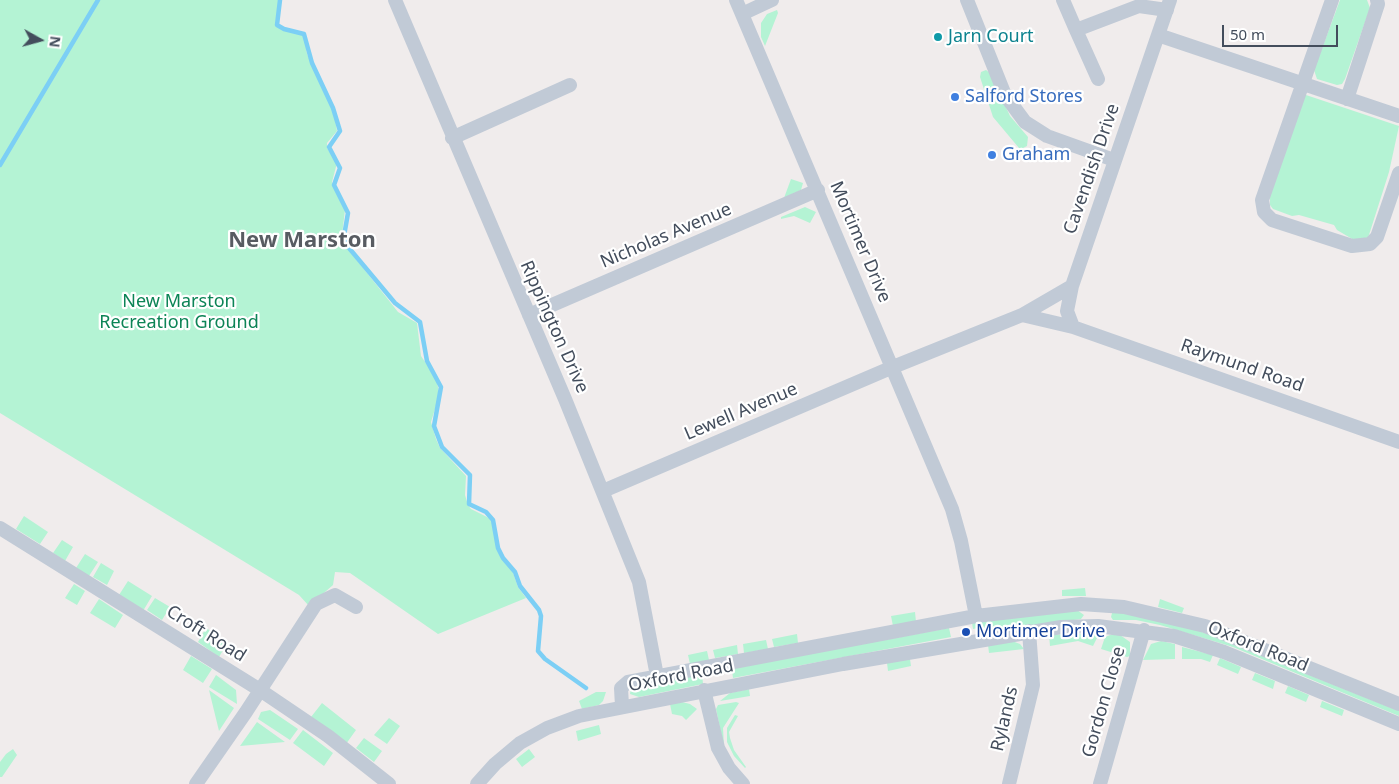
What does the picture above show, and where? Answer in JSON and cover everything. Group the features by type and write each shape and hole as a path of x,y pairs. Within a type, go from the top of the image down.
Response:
{"street":[{"name":"Rippington Drive","path":"395,0 603,491 639,582 658,676"},
{"name":"Mortimer Drive","path":"736,0 952,509 961,541 976,616"},
{"path":"742,14 772,0"},
{"path":"967,0 1005,95 1025,122 1047,136 1114,160"},
{"name":"Cavendish Drive","path":"1063,0 1098,79"},
{"path":"1332,0 1262,200 1264,212 1272,220 1352,246 1370,244 1377,237 1399,173"},
{"path":"1348,99 1378,4 1377,0"},
{"name":"Cavendish Drive","path":"1072,286 1169,5 1139,6 1076,30"},
{"path":"1158,35 1399,116"},
{"path":"452,138 570,85"},
{"name":"Nicholas Avenue","path":"528,315 818,190"},
{"path":"893,367 1022,315 1072,286"},
{"path":"1072,286 1068,311 1073,327"},
{"name":"Raymund Road","path":"1022,315 1073,327 1399,442"},
{"name":"Lewell Avenue","path":"603,491 893,367"},
{"name":"Croft Road","path":"2,533 260,690 328,736 388,784"},
{"path":"196,784 316,604 335,595 356,607"},
{"name":"Oxford Road","path":"1399,704 1205,626 1151,612 1098,604 1064,604 976,616 658,676 623,684 620,696 622,706 1029,631 1098,626 1144,630 1174,636 1224,652 1399,724"},
{"path":"1098,604 1098,626"},
{"name":"Gordon Close","path":"1100,784 1144,630"},
{"name":"Rylands","path":"1009,784 1032,685 1029,631"},
{"path":"704,690 718,748 729,768 743,784"},
{"path":"477,784 506,754 534,735 579,716 622,706"}],"green space":[{"name":"New Marston Recreation Ground","path":"0,0 280,0 277,25 284,29 304,34 307,54 333,108 337,131 327,143 327,148 337,163 332,182 345,210 342,235 344,244 398,312 417,323 421,356 436,378 438,387 439,396 431,422 436,439 440,448 466,476 465,495 468,505 471,509 491,519 499,554 512,570 518,587 526,598 438,634 350,573 335,572 333,585 309,606 299,595 0,413"},
{"path":"1340,0 1367,0 1370,8 1345,79 1342,84 1337,85 1317,79 1314,70"},
{"path":"777,10 778,13 765,46 761,37 761,23 767,14"},
{"path":"986,70 990,73 1010,116 1028,137 1027,146 1019,148 993,117 980,77 981,72"},
{"path":"1303,94 1399,126 1389,172 1368,238 1359,243 1337,230 1334,225 1299,215 1292,216 1273,209 1270,205 1270,193"},
{"path":"791,179 803,183 801,190 784,198"},
{"path":"805,207 816,212 810,223 794,216 781,219 781,217"},
{"path":"24,516 48,532 40,544 16,529"},
{"path":"62,540 73,547 65,561 53,553"},
{"path":"85,554 98,562 89,576 76,568"},
{"path":"101,563 114,571 107,585 93,577"},
{"path":"128,581 152,596 143,611 119,595"},
{"path":"74,584 85,591 77,605 65,598"},
{"path":"1085,588 1086,596 1062,596 1062,590"},
{"path":"155,598 170,607 162,620 147,610"},
{"path":"99,599 123,615 115,628 90,613"},
{"path":"1160,599 1184,608 1182,613 1158,607"},
{"path":"1077,610 1084,615 1081,619 985,632 983,627 973,629 972,623"},
{"path":"915,612 916,622 893,626 891,616"},
{"path":"1112,613 1126,613 1192,628 1399,711 1399,716 1233,647 1160,625 1136,620 1113,620 1111,617"},
{"path":"206,628 228,642 219,657 198,642"},
{"path":"949,628 951,637 733,678 732,671 715,674 715,671"},
{"path":"797,634 798,643 774,647 772,639"},
{"path":"1097,634 1097,638 1093,646 1078,641 1050,646 1049,635"},
{"path":"1113,634 1120,635 1130,642 1130,656 1127,657 1101,649 1105,637"},
{"path":"766,640 768,649 744,653 743,644"},
{"path":"1012,641 1020,644 1024,649 989,653 988,645"},
{"path":"1161,641 1175,644 1175,659 1143,660 1151,644"},
{"path":"737,645 738,654 715,658 713,650"},
{"path":"1182,647 1213,655 1210,662 1201,659 1182,659"},
{"path":"707,651 709,660 690,664 688,655"},
{"path":"191,656 212,669 203,683 183,670"},
{"path":"1220,658 1241,667 1238,674 1217,665"},
{"path":"910,659 911,666 888,671 887,663"},
{"path":"702,673 703,684 639,697 630,694 631,689 634,687"},
{"path":"1255,673 1275,681 1273,689 1252,680"},
{"path":"216,675 236,690 237,704 209,687"},
{"path":"1288,686 1309,695 1306,702 1285,693"},
{"path":"749,689 750,696 720,701 730,693"},
{"path":"209,690 234,708 219,731"},
{"path":"596,692 606,692 603,701 599,705 582,709 579,701"},
{"path":"1322,701 1344,710 1342,716 1320,707"},
{"path":"682,702 690,704 697,709 686,720 682,716 672,714 670,704"},
{"path":"322,703 356,730 346,744 311,717"},
{"path":"739,703 723,728 724,747 716,709 718,705"},
{"path":"270,710 298,729 290,740 258,719 261,712"},
{"path":"735,715 738,716 729,732 730,738 734,750 745,768 734,756 727,742 727,728"},
{"path":"389,718 400,726 387,744 374,735"},
{"path":"257,722 285,742 240,746"},
{"path":"599,725 601,734 578,741 576,731"},
{"path":"303,730 333,753 324,766 293,743"},
{"path":"364,738 382,751 374,762 356,748"},
{"path":"13,749 17,755 2,777 0,777 0,762"},
{"path":"529,749 535,757 522,767 516,759"}],"waterway":[{"path":"0,165 98,0"},
{"path":"280,0 277,25 284,29 304,34 312,63 333,108 340,131 329,147 340,168 334,185 348,213 344,236 349,248 395,303 420,322 427,361 441,387 434,426 442,447 470,475 469,504 486,512 493,520 498,548 503,558 515,572 520,586 539,610 541,616 538,651 545,659 586,688"}],"place":[{"name":"Jarn Court","path":"938,37"},
{"name":"Salford Stores","path":"955,97"},
{"name":"Graham","path":"992,155"},
{"name":"Mortimer Drive","path":"966,632"}],"district":[{"name":"New Marston","path":"302,241"}]}
